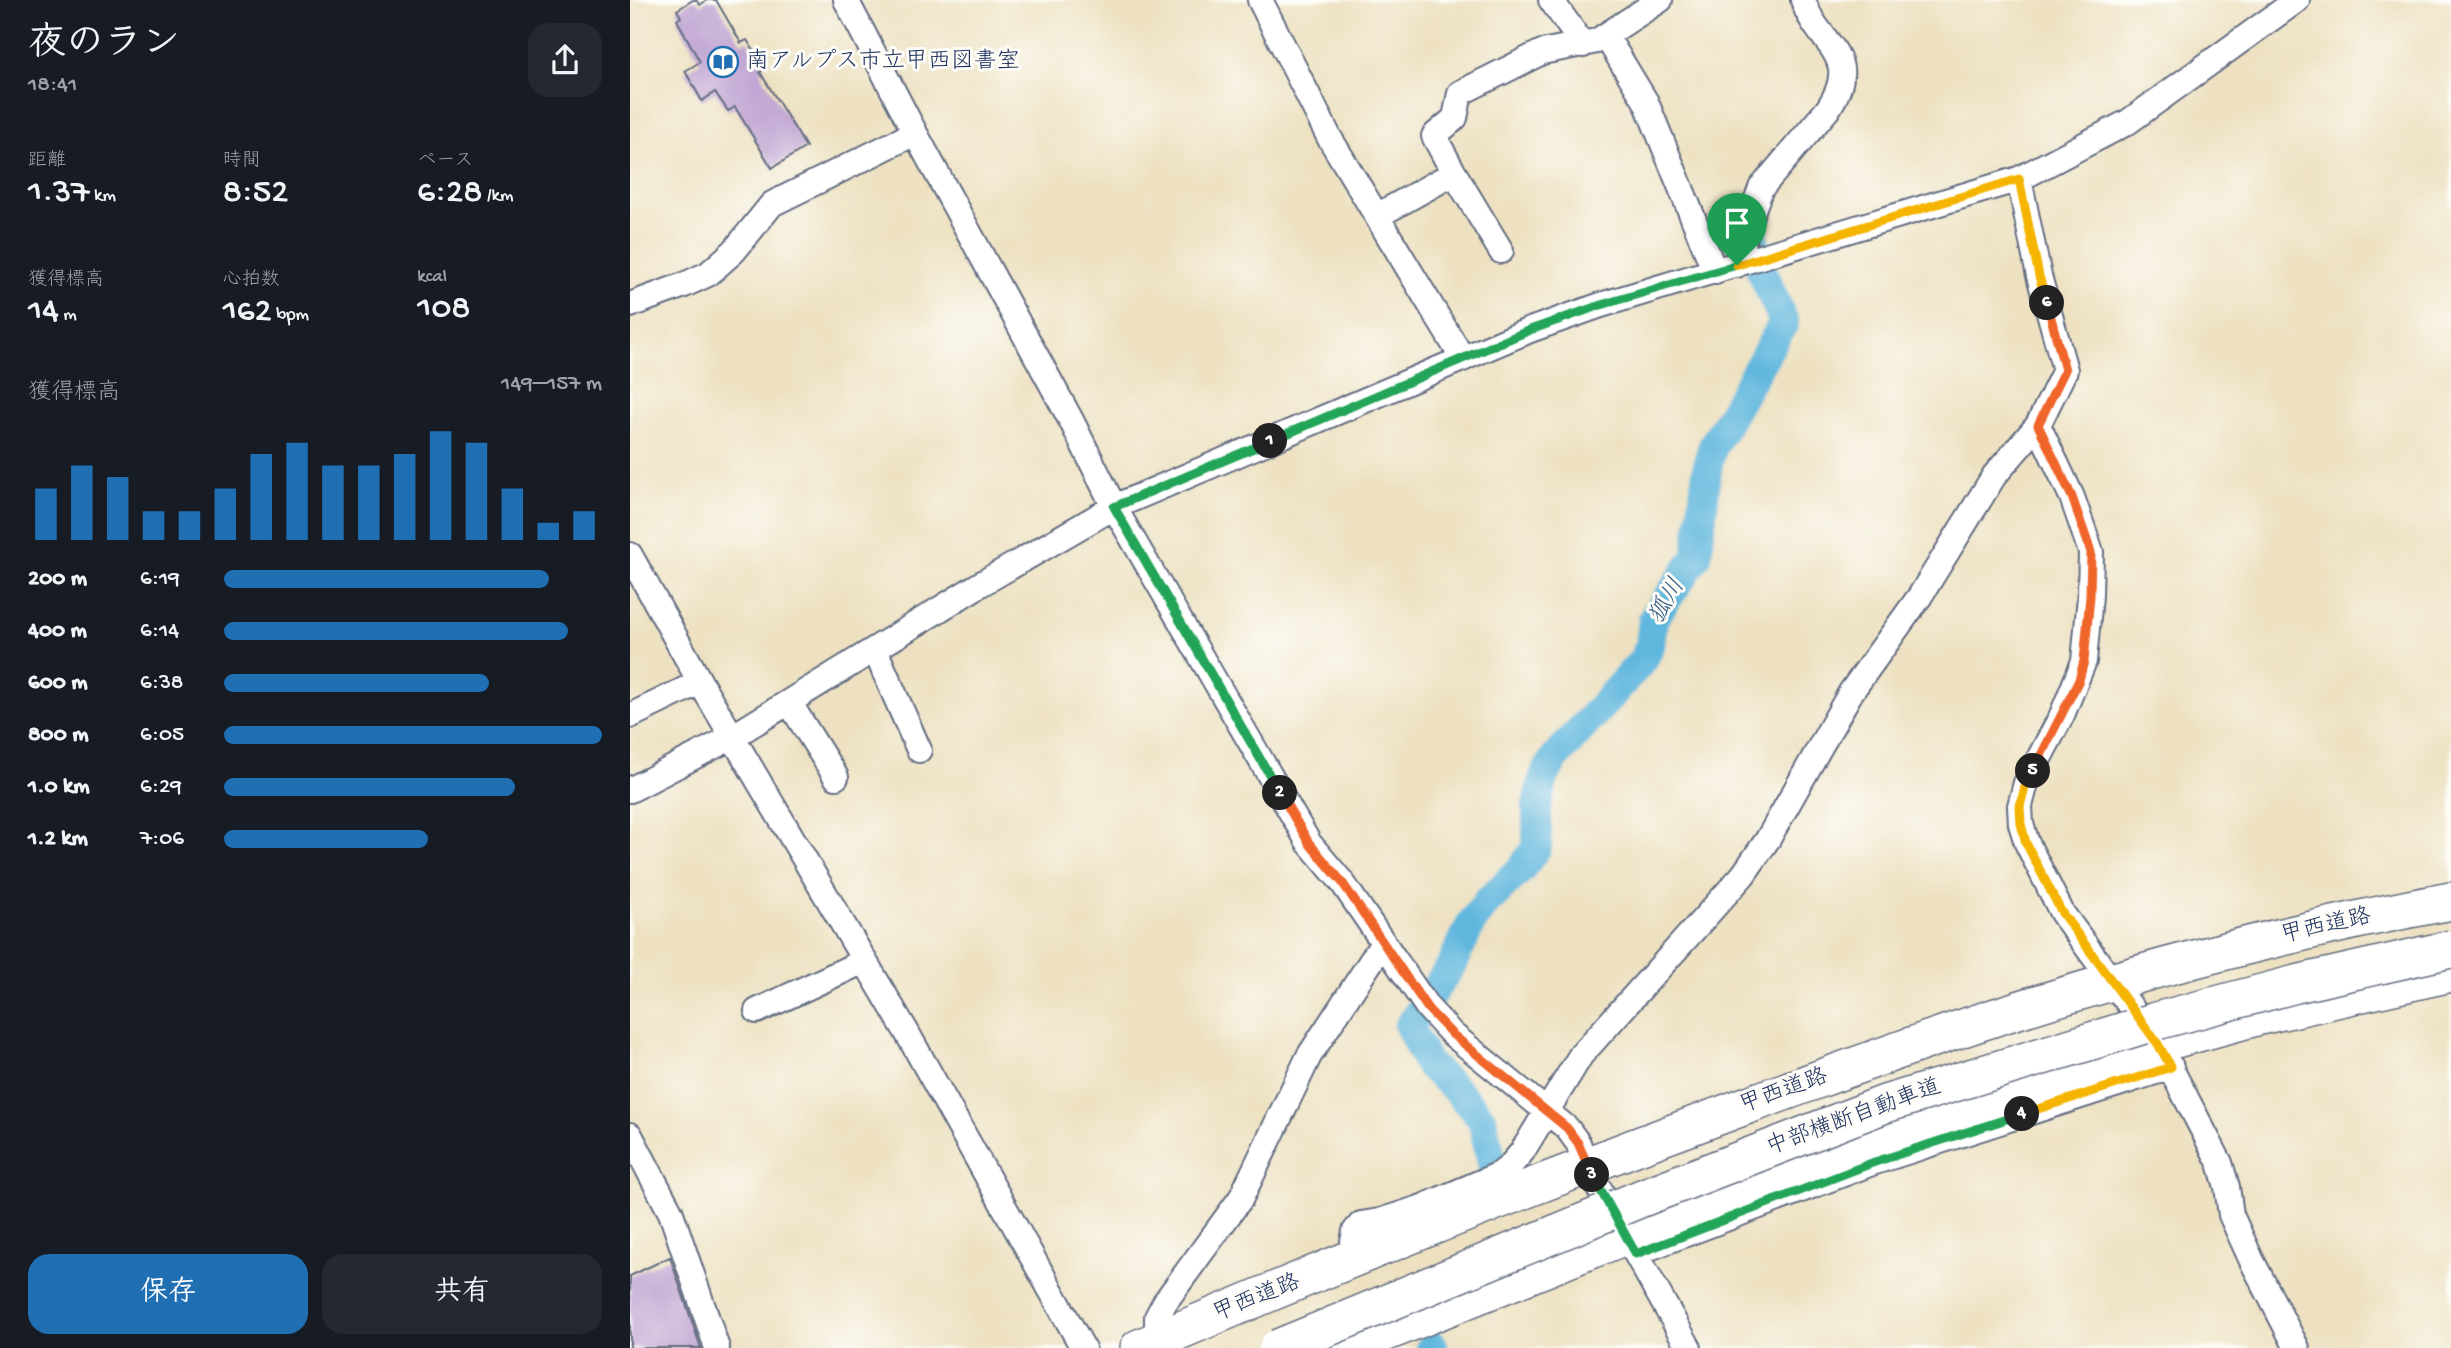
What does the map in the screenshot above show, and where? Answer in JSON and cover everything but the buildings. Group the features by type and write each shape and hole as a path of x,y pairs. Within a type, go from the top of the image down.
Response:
{"highway":[{"name":"甲西道路","path":"1148,1344 1587,1165 1909,1046 2113,981 2271,940 2451,901"},
{"name":"中部横断自動車道","path":"1278,1348 1642,1198 1885,1104 2160,1020 2296,984 2451,949"},
{"path":"1348,1348 1631,1245 1975,1100 2070,1068 2164,1055 2260,1016 2451,973"}],"street":[{"path":"846,0 1072,422 1114,507 1309,843 1342,882 1422,999 1462,1042 1567,1128 1578,1143 1587,1165 1689,1348"},
{"path":"1260,0 1329,137 1463,359"},
{"path":"1551,0 1594,41 1646,102 1730,267"},
{"path":"1501,251 1434,136 1455,118 1460,93 1542,52 1594,41 1660,0"},
{"path":"1730,267 1761,188 1828,110 1836,97 1841,80 1840,62 1833,45 1816,26 1803,0"},
{"path":"630,790 732,737 979,585 1114,507 1530,330 1590,309 2019,179 2128,122 2297,0"},
{"path":"630,305 708,274 734,251 772,204 915,133"},
{"path":"1377,216 1454,173"},
{"path":"1358,1258 1353,1242 1354,1231 1361,1224 1420,1208 1500,1174 1522,1152 1581,1055 1743,876 1783,813 1851,692 1920,596 1994,476 2038,425 2065,370 2039,276 2019,179"},
{"path":"2038,425 2072,497 2091,552 2090,596 2082,670 2026,783 2020,806 2026,843 2062,913 2164,1055 2220,1163 2231,1214 2297,1348"},
{"path":"630,555 700,682 1008,1212 1083,1348"},
{"path":"875,650 919,750"},
{"path":"630,716 700,682"},
{"path":"789,702 835,777"},
{"path":"1148,1344 1165,1303 1241,1198 1309,1056 1383,943"},
{"path":"757,1012 864,961"},
{"path":"630,1135 671,1213 717,1348"}],"waterway":[{"name":"狐川","path":"1493,1167 1482,1119 1427,1063 1409,1026 1451,966 1472,922 1487,902 1521,869 1537,847 1537,805 1544,777 1554,759 1643,660 1650,646 1653,619 1697,556 1708,462 1713,446 1784,322 1761,270 1753,230"}],"place":[{"name":"南アルプス市立甲西図書室","path":"723,62"}],"route":[{"path":"2019,179 2039,276 2065,370 2038,425 2072,497 2091,552 2084,661 2079,680 2026,783 2020,806 2021,824 2026,843 2062,913 2158,1044 2171,1067 1872,1163 1636,1254 1587,1165 1578,1143 1567,1128 1452,1034 1428,1009 1342,882 1309,843 1114,507 1530,330 1601,305 1737,265 2019,179"}]}
